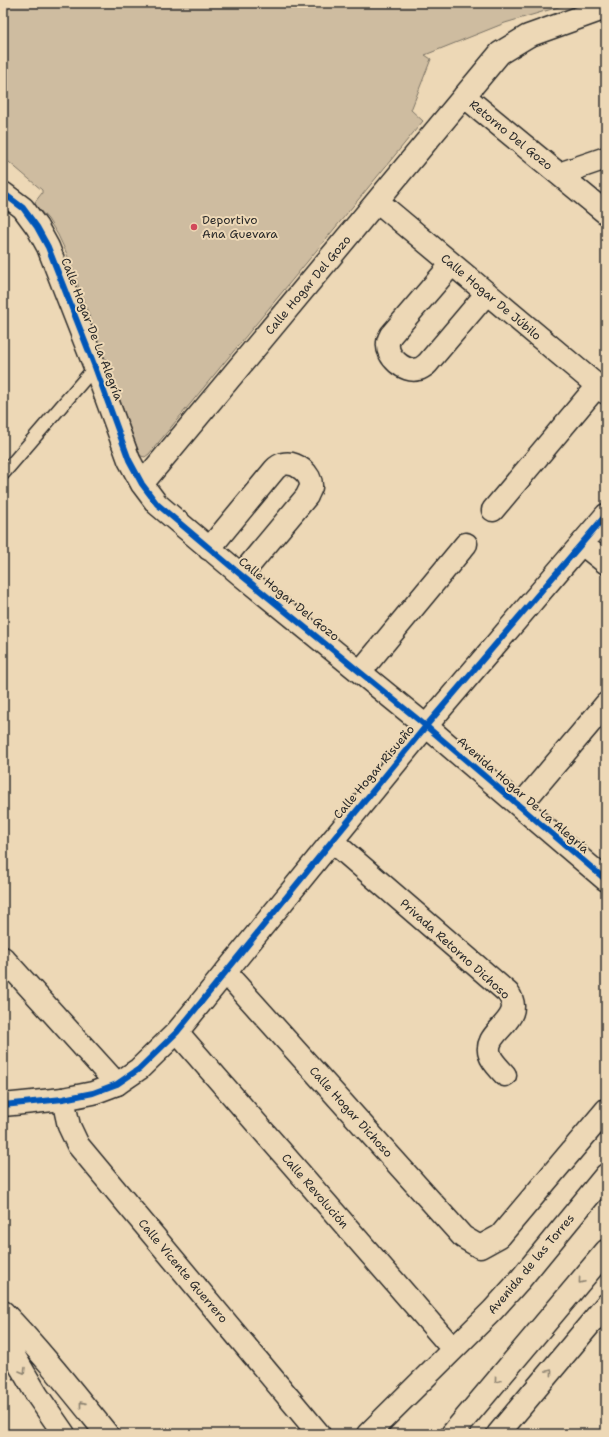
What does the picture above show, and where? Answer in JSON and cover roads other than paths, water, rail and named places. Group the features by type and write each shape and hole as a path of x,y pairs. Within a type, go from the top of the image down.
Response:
{"main road":[{"name":"Calle Hogar Del Gozo","path":"426,726 241,575 157,504 142,484 500,53 528,36 606,8"},
{"name":"Retorno Del Gozo","path":"464,96 606,213"},
{"name":"Retorno Del Gozo","path":"559,174 606,158"},
{"name":"Calle Hogar De La Alegría","path":"3,193 22,208 37,227 48,247 95,367 129,460 142,484"},
{"name":"Calle Hogar De Júbilo","path":"377,201 602,389"},
{"path":"452,264 391,334 388,342 388,351 398,362 411,370 419,369 426,364 487,294"},
{"path":"493,510 602,389"},
{"path":"209,548 275,469 282,464 290,464 298,467 310,479 311,488 307,496 241,575"},
{"name":"Calle Hogar Risueño","path":"3,1105 63,1099 93,1093 117,1084 139,1069 178,1032 426,726 606,515"},
{"path":"360,672 466,544"},
{"path":"582,544 606,563"},
{"path":"520,806 606,704"},
{"name":"Avenida Hogar De La Alegría","path":"426,726 606,880"},
{"name":"Privada Retorno Dichoso","path":"332,841 511,996 514,1008 511,1016 492,1039 489,1046 489,1054 492,1060 505,1075"},
{"path":"3,958 117,1084"},
{"name":"Calle Hogar Dichoso","path":"226,973 463,1237 480,1247 500,1236 606,1110"},
{"name":"Calle Revolución","path":"178,1032 453,1349"},
{"name":"Calle Vicente Guerrero","path":"63,1099 69,1126 78,1145 319,1434"},
{"name":"Avenida de las Torres","path":"368,1434 493,1310 519,1281 606,1175"},
{"path":"452,1434 606,1251"},
{"path":"498,1434 606,1305"},
{"path":"3,1312 37,1349 107,1434"},
{"path":"3,1337 37,1394 64,1434"}],"lane":[{"path":"3,474 95,367"}],"place":[{"name":"Deportivo Ana Guevara","path":"194,227"}]}
